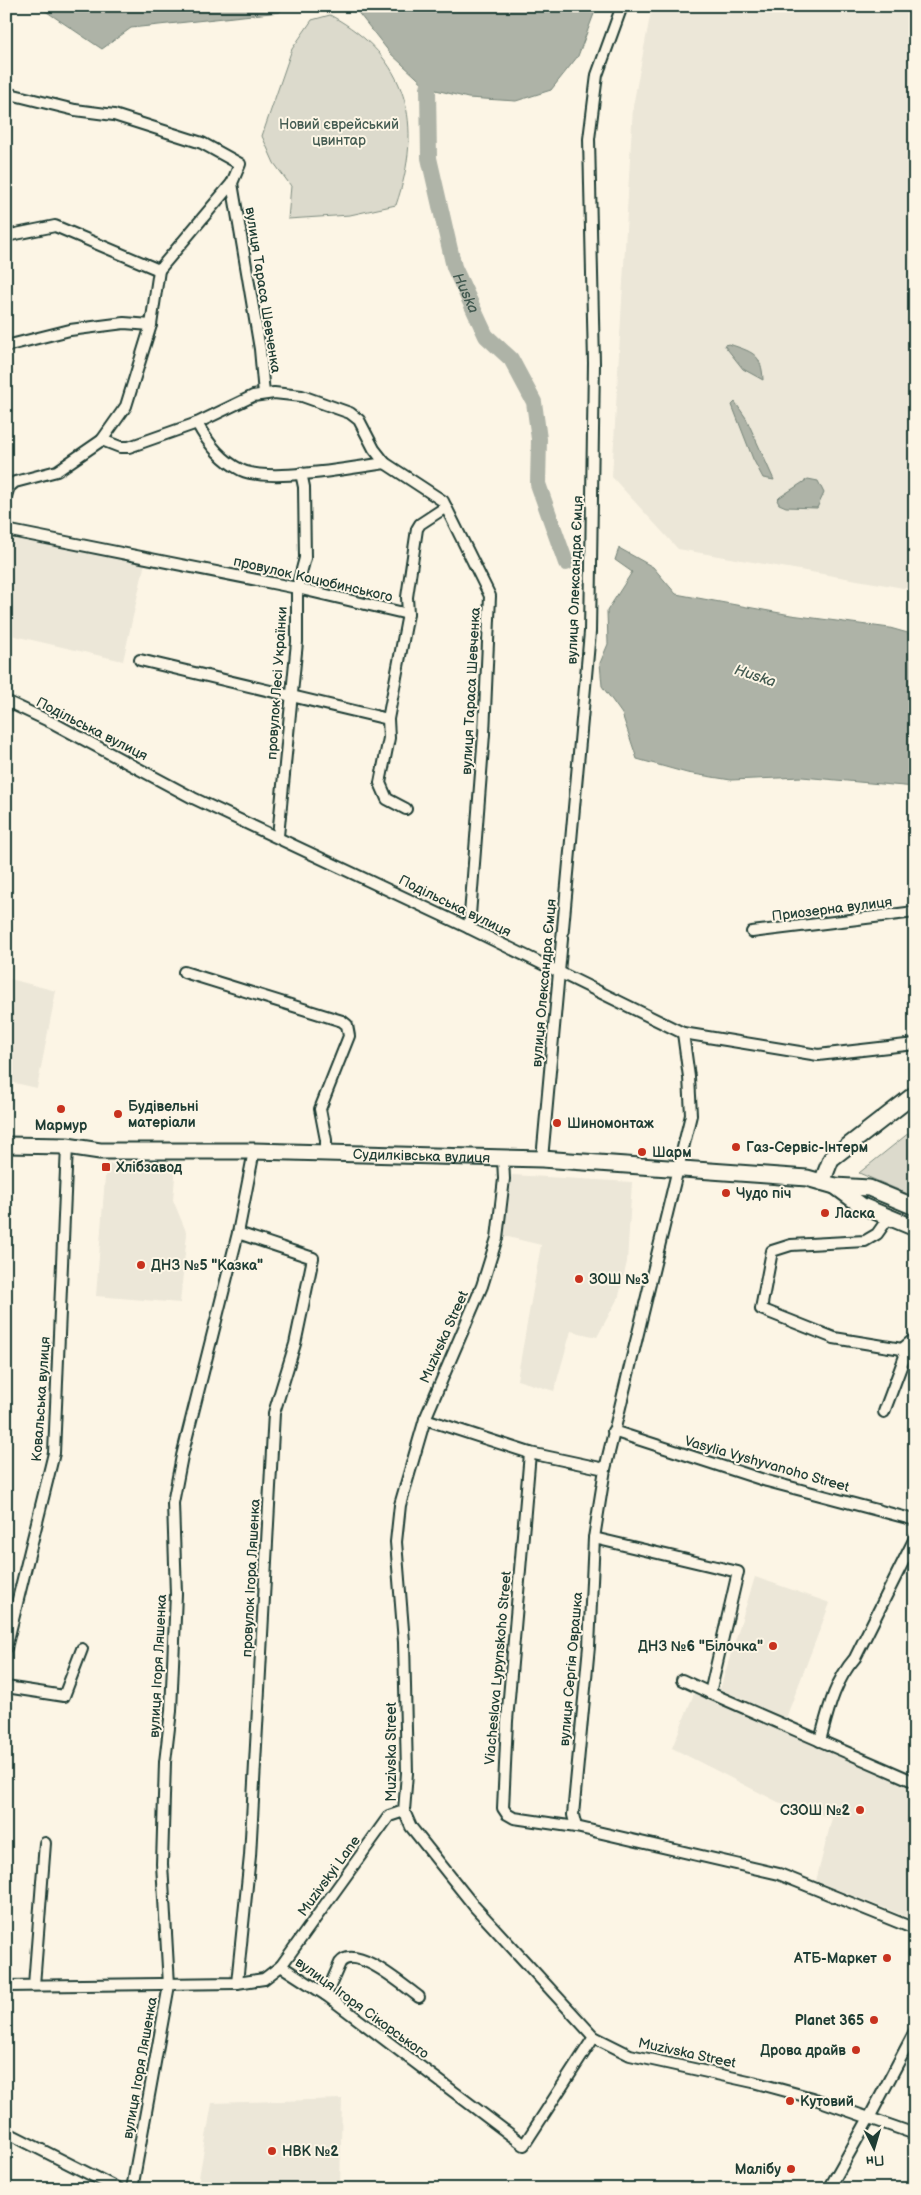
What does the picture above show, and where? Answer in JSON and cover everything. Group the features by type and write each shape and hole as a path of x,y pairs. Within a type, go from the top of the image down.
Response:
{"main road":[{"path":"828,1184 831,1159 915,1094"},
{"name":"Судилківська вулиця","path":"6,1145 67,1146 100,1150 254,1151 542,1159 679,1168 807,1178 828,1184 869,1188 915,1207"},
{"name":"Судилківська вулиця","path":"828,1184 862,1206 915,1228"}],"street":[{"name":"вулиця Олександра Ємця","path":"542,1159 590,632 594,363 589,139 597,75 622,6"},
{"path":"6,93 75,110 114,115 202,143 240,164 232,183 160,270 151,325 126,406 102,440 58,471 15,482 9,487 6,496"},
{"name":"вулиця Тараса Шевченка","path":"232,183 246,272 258,332 264,394 302,396 350,413 359,420 374,449 386,463 443,501 490,596 484,734 469,928"},
{"path":"6,236 55,226 160,270"},
{"path":"6,346 70,330 124,323 151,325"},
{"path":"102,440 120,447 130,447 197,423 244,400 264,394"},
{"path":"197,423 209,445 241,470 264,475 301,473 386,463"},
{"name":"провулок Лесі Українки","path":"278,836 297,642 297,588 305,558 304,487 301,473"},
{"path":"408,614 407,598 417,529 420,524 446,507"},
{"name":"провулок Коцюбинського","path":"6,530 297,588 408,614 388,719 389,738 381,788 387,798 406,809"},
{"path":"140,660 388,719"},
{"name":"Подільська вулиця","path":"6,701 193,798 278,836 683,1033 818,1055 915,1044"},
{"name":"Приозерна вулиця","path":"752,932 915,912"},
{"path":"184,972 342,1021 347,1026 349,1036 320,1110 326,1140 326,1153"},
{"name":"вулиця Сергія Оврашка","path":"576,1827 573,1815 589,1646 594,1538 613,1432 691,1114 689,1077 683,1033"},
{"name":"Ковальська вулиця","path":"6,1648 54,1453 67,1146"},
{"name":"вулиця Ігоря Ляшенка","path":"132,2189 169,1985 162,1864 165,1762 171,1712 176,1594 173,1503 182,1456 238,1233 254,1151"},
{"name":"Muzivska Street","path":"503,1158 504,1180 497,1238 482,1286 425,1418 404,1487 396,1542 404,1642 407,1773 404,1811 412,1827 474,1906 594,2037 630,2055 753,2082 915,2134"},
{"path":"889,1217 877,1234 866,1241 791,1245 772,1251 761,1309 834,1338 902,1350"},
{"name":"провулок Ігора Ляшенка","path":"237,1983 250,1856 262,1600 274,1413 296,1344 313,1258 238,1233"},
{"path":"902,1350 915,1338"},
{"path":"884,1412 905,1356 902,1350"},
{"path":"425,1418 530,1453 605,1469"},
{"name":"Vasylia Vyshyvanoho Street","path":"613,1432 767,1481 915,1520"},
{"name":"Viacheslava Lypynskoho Street","path":"530,1453 507,1721 503,1808 507,1814 514,1818 576,1827"},
{"path":"594,1538 738,1572 710,1693"},
{"path":"820,1741 834,1691 844,1670 855,1658 915,1538"},
{"path":"6,1687 64,1696 82,1649"},
{"path":"682,1680 915,1782"},
{"name":"Muzivskyi Lane","path":"281,1966 389,1816 404,1811"},
{"path":"576,1827 779,1874 915,1929"},
{"path":"34,1986 45,1843"},
{"path":"326,1995 340,1962 343,1958 350,1957 359,1958 376,1966 419,1997"},
{"name":"вулиця Ігоря Сікорського","path":"6,1986 237,1983 264,1979 281,1966 326,1995 524,2145 594,2037"},
{"path":"829,2189 870,2118 915,2031"},
{"path":"6,2132 119,2189"}],"shaded area":[{"path":"652,6 915,6 915,590 678,549 612,477 633,106"},
{"path":"6,528 145,563 123,661 6,634"},
{"path":"6,978 56,991 37,1088 6,1081"},
{"name":"ДНЗ №5 \"Казка\"","path":"106,1164 176,1166 173,1200 187,1234 180,1303 96,1296"},
{"name":"ЗОШ №3","path":"512,1175 632,1182 627,1262 619,1296 597,1337 571,1331 554,1391 517,1380 541,1245 504,1236"},
{"name":"ДНЗ №6 \"Білочка\"","path":"755,1577 830,1603 786,1718 720,1689"},
{"name":"СЗОШ №2","path":"695,1691 915,1787 915,1920 816,1881 832,1818 778,1802 672,1748"},
{"name":"НВК №2","path":"342,2099 340,2189 197,2189 212,2103"}],"green space":[{"name":"Новий єврейський цвинтар","path":"330,15 357,32 378,51 393,73 403,96 408,121 409,147 404,175 396,205 350,215 288,219 291,186 274,163 262,136 292,49 312,20"},
{"path":"915,1128 915,1197 859,1173"}],"water":[{"path":"38,6 286,6 280,12 131,28 102,49"},
{"path":"353,6 597,6 578,56 551,90 516,101 468,98 428,88 390,53"},
{"path":"729,344 750,352 758,359 761,364 763,380 743,369 724,345"},
{"path":"735,402 746,418 774,480 763,478 753,459 732,405"},
{"path":"808,479 818,481 824,493 817,508 786,507 779,504 777,500 780,497"},
{"path":"619,548 653,567 676,594 791,615 890,628 915,635 915,787 802,777 731,780 687,773 637,759 622,714 602,686 600,663 608,644 607,611 632,572 615,560"}],"waterway":[{"name":"Huska","path":"433,67 428,88 429,158 454,267 486,336 511,359 534,402 539,439 538,484 566,563"}],"place":[{"name":"Мармур","path":"61,1109"},
{"name":"Будівельні матеріали","path":"118,1114"},
{"name":"Шиномонтаж","path":"557,1123"},
{"name":"Газ-Сервіс-Інтерм","path":"736,1147"},
{"name":"Шарм","path":"642,1152"},
{"name":"Хлібзавод","path":"106,1167"},
{"name":"Чудо піч","path":"726,1193"},
{"name":"Ласка","path":"825,1213"},
{"name":"ДНЗ №5 \"Казка\"","path":"141,1265"},
{"name":"ЗОШ №3","path":"579,1279"},
{"name":"ДНЗ №6 \"Білочка\"","path":"773,1646"},
{"name":"СЗОШ №2","path":"860,1810"},
{"name":"АТБ-Маркет","path":"887,1958"},
{"name":"Planet 365","path":"874,2020"},
{"name":"Дрова драйв","path":"856,2050"},
{"name":"Кутовий","path":"790,2101"},
{"name":"НВК №2","path":"272,2151"},
{"name":"Малібу","path":"791,2169"}]}
